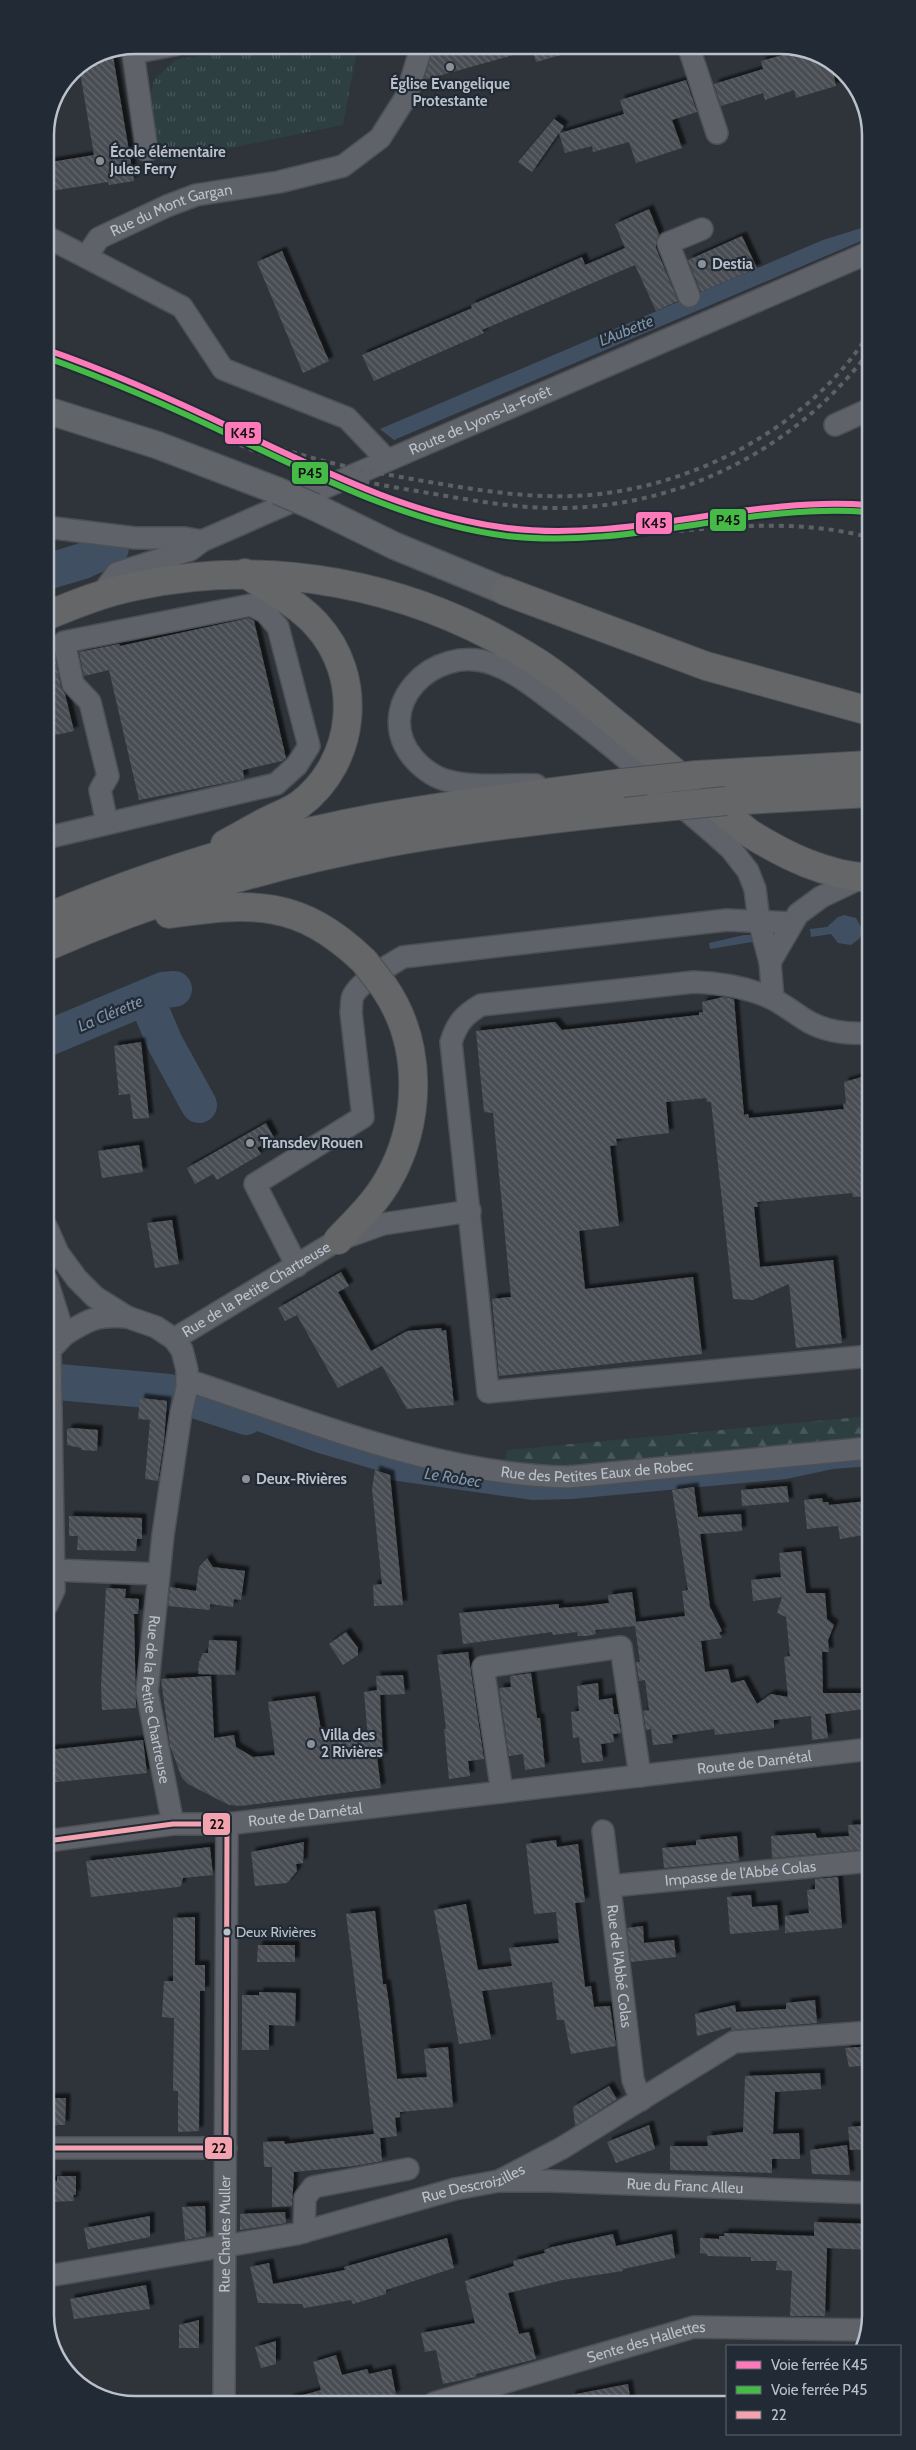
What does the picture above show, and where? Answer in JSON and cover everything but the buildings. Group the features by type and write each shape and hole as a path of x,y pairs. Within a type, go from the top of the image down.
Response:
{"highway":[{"path":"185,866 298,805 321,784 337,758 347,731 349,702 342,668 332,646 302,610 243,572"},
{"path":"54,613 101,595 136,586 190,576 243,572 296,577 380,591 458,620 526,656 556,676 749,833 777,850 804,863 862,877"},
{"path":"505,591 706,666 797,693 862,709"},
{"path":"54,915 133,883 185,866 301,834 376,818 622,783 697,775 862,765"},
{"path":"54,943 96,925 231,881 312,859 386,843 467,830 653,808 726,801 862,793"},
{"path":"96,925 217,907 258,907 297,916 313,922 343,942 364,961 384,987 396,1008 408,1037 412,1067 412,1111 398,1160 387,1181 373,1203 338,1240"}],"main road":[{"path":"54,412 158,445 278,491 395,546 505,591"}],"street":[{"path":"133,54 146,151"},
{"name":"Rue du Mont Gargan","path":"86,257 99,238 167,206 196,195 279,182 343,166 380,138 406,97 419,54"},
{"path":"691,54 717,133"},
{"path":"689,296 668,243 702,229"},
{"path":"54,241 182,307 222,370 346,418 388,460"},
{"name":"Route de Lyons-la-Forêt","path":"101,595 117,573 190,550 202,541 862,256"},
{"path":"835,425 862,413"},
{"path":"54,528 135,538 185,538 202,541"},
{"path":"54,836 276,784 297,765 309,746 278,627 264,612 251,605 64,642 73,684 90,702 108,776 100,790 107,823"},
{"path":"586,788 473,784 449,782 434,776 422,768 409,753 403,740 400,723 406,698 416,681 427,673 453,660 475,658 495,664 514,674 591,728 731,849 748,871 755,889 759,921 770,962 773,999"},
{"path":"770,962 798,914 821,898 862,880"},
{"path":"297,1266 255,1184 363,1117 351,1012 353,996 364,984 404,957 727,920 792,923"},
{"path":"862,1033 848,1034 811,1023 773,999 724,984 694,982 481,1005 466,1014 456,1026 451,1042 488,1392 862,1357"},
{"name":"Rue de la Petite Chartreuse","path":"174,1338 338,1240 383,1224 470,1211"},
{"name":"Rue de la Petite Chartreuse","path":"54,1245 58,1254 77,1279 95,1297 127,1317"},
{"path":"54,1303 64,1335"},
{"name":"Rue de la Petite Chartreuse","path":"54,1346 64,1335 83,1323 102,1315 127,1317 156,1326 174,1338 182,1350 185,1392 159,1574 147,1692 173,1824"},
{"name":"Rue des Petites Eaux de Robec","path":"185,1392 390,1448 476,1469 534,1477 569,1477 862,1449"},
{"path":"54,1570 159,1574"},
{"name":"Rue de la Petite Chartreuse","path":"54,1570 54,1590"},
{"path":"502,1792 484,1667 621,1647 640,1776"},
{"name":"Route de Darnétal","path":"54,1840 173,1824 227,1824 862,1750"},
{"name":"Rue Charles Muller","path":"224,2396 223,2263 226,2244 227,1824"},
{"name":"Rue de l'Abbé Colas","path":"603,1831 633,2080 641,2100"},
{"name":"Impasse de l'Abbé Colas","path":"611,1886 862,1863"},
{"name":"Rue Descroizilles","path":"54,2275 304,2232 455,2189 499,2181 562,2148 734,2042 862,2033"},
{"path":"54,2148 226,2148"},
{"path":"304,2232 306,2198 313,2187 408,2168"},
{"name":"Rue du Franc Alleu","path":"499,2181 551,2180 862,2193"},
{"name":"Sente des Hallettes","path":"461,2396 694,2326 861,2330"}],"green space":[{"path":"212,54 356,54 343,125 161,162 151,94 154,80 175,60"},
{"path":"862,1417 862,1455 539,1485 501,1483 507,1450"}],"water":[{"path":"862,228 862,241 394,440 380,429 823,240"},
{"path":"844,915 856,918 862,927 860,938 851,945 838,943 831,934 811,937 810,929 827,927 838,917"},
{"path":"751,935 752,942 710,949 709,943"},
{"path":"200,1394 387,1458 493,1482 539,1485 862,1455 862,1467 833,1469 786,1479 572,1499 532,1500 391,1480 390,1474 315,1452 199,1410"}],"waterway":[{"name":"L'Aubette","path":"54,570 83,561 111,548"},
{"name":"La Clérette","path":"54,1036 163,990 174,989"},
{"path":"146,998 165,1043 199,1105"},
{"name":"Le Robec","path":"54,1382 169,1392 246,1417"}],"railway":[{"path":"245,434 285,450 327,462 452,486 512,494 553,496 615,492 658,483 740,450 777,427 812,400 842,369 862,343"},
{"path":"240,445 262,454 330,474 458,498 548,508 610,504 653,496 695,483 735,465 772,443 807,417 839,387 862,360"},
{"path":"679,531 726,527 798,526 862,536"}],"rail line":[{"name":"K45","path":"54,352 142,387 368,490 402,503 471,522 507,528 553,531 643,525 777,507 822,504 862,505"},
{"name":"P45","path":"54,360 192,417 337,485 403,511 437,522 472,530 507,536 553,539 598,537 777,514 822,511 862,512"}],"transit line":[{"name":"22","path":"54,1840 173,1824 227,1824 226,2148 54,2148"}],"place":[{"name":"Église Evangelique Protestante","path":"450,67"},
{"name":"École élémentaire Jules Ferry","path":"100,161"},
{"name":"Destia","path":"702,264"},
{"name":"Transdev Rouen","path":"250,1143"},
{"name":"Deux-Rivières","path":"246,1479"},
{"name":"Villa des 2 Rivières","path":"311,1744"},
{"name":"Deux Rivières","path":"227,1932"}]}
